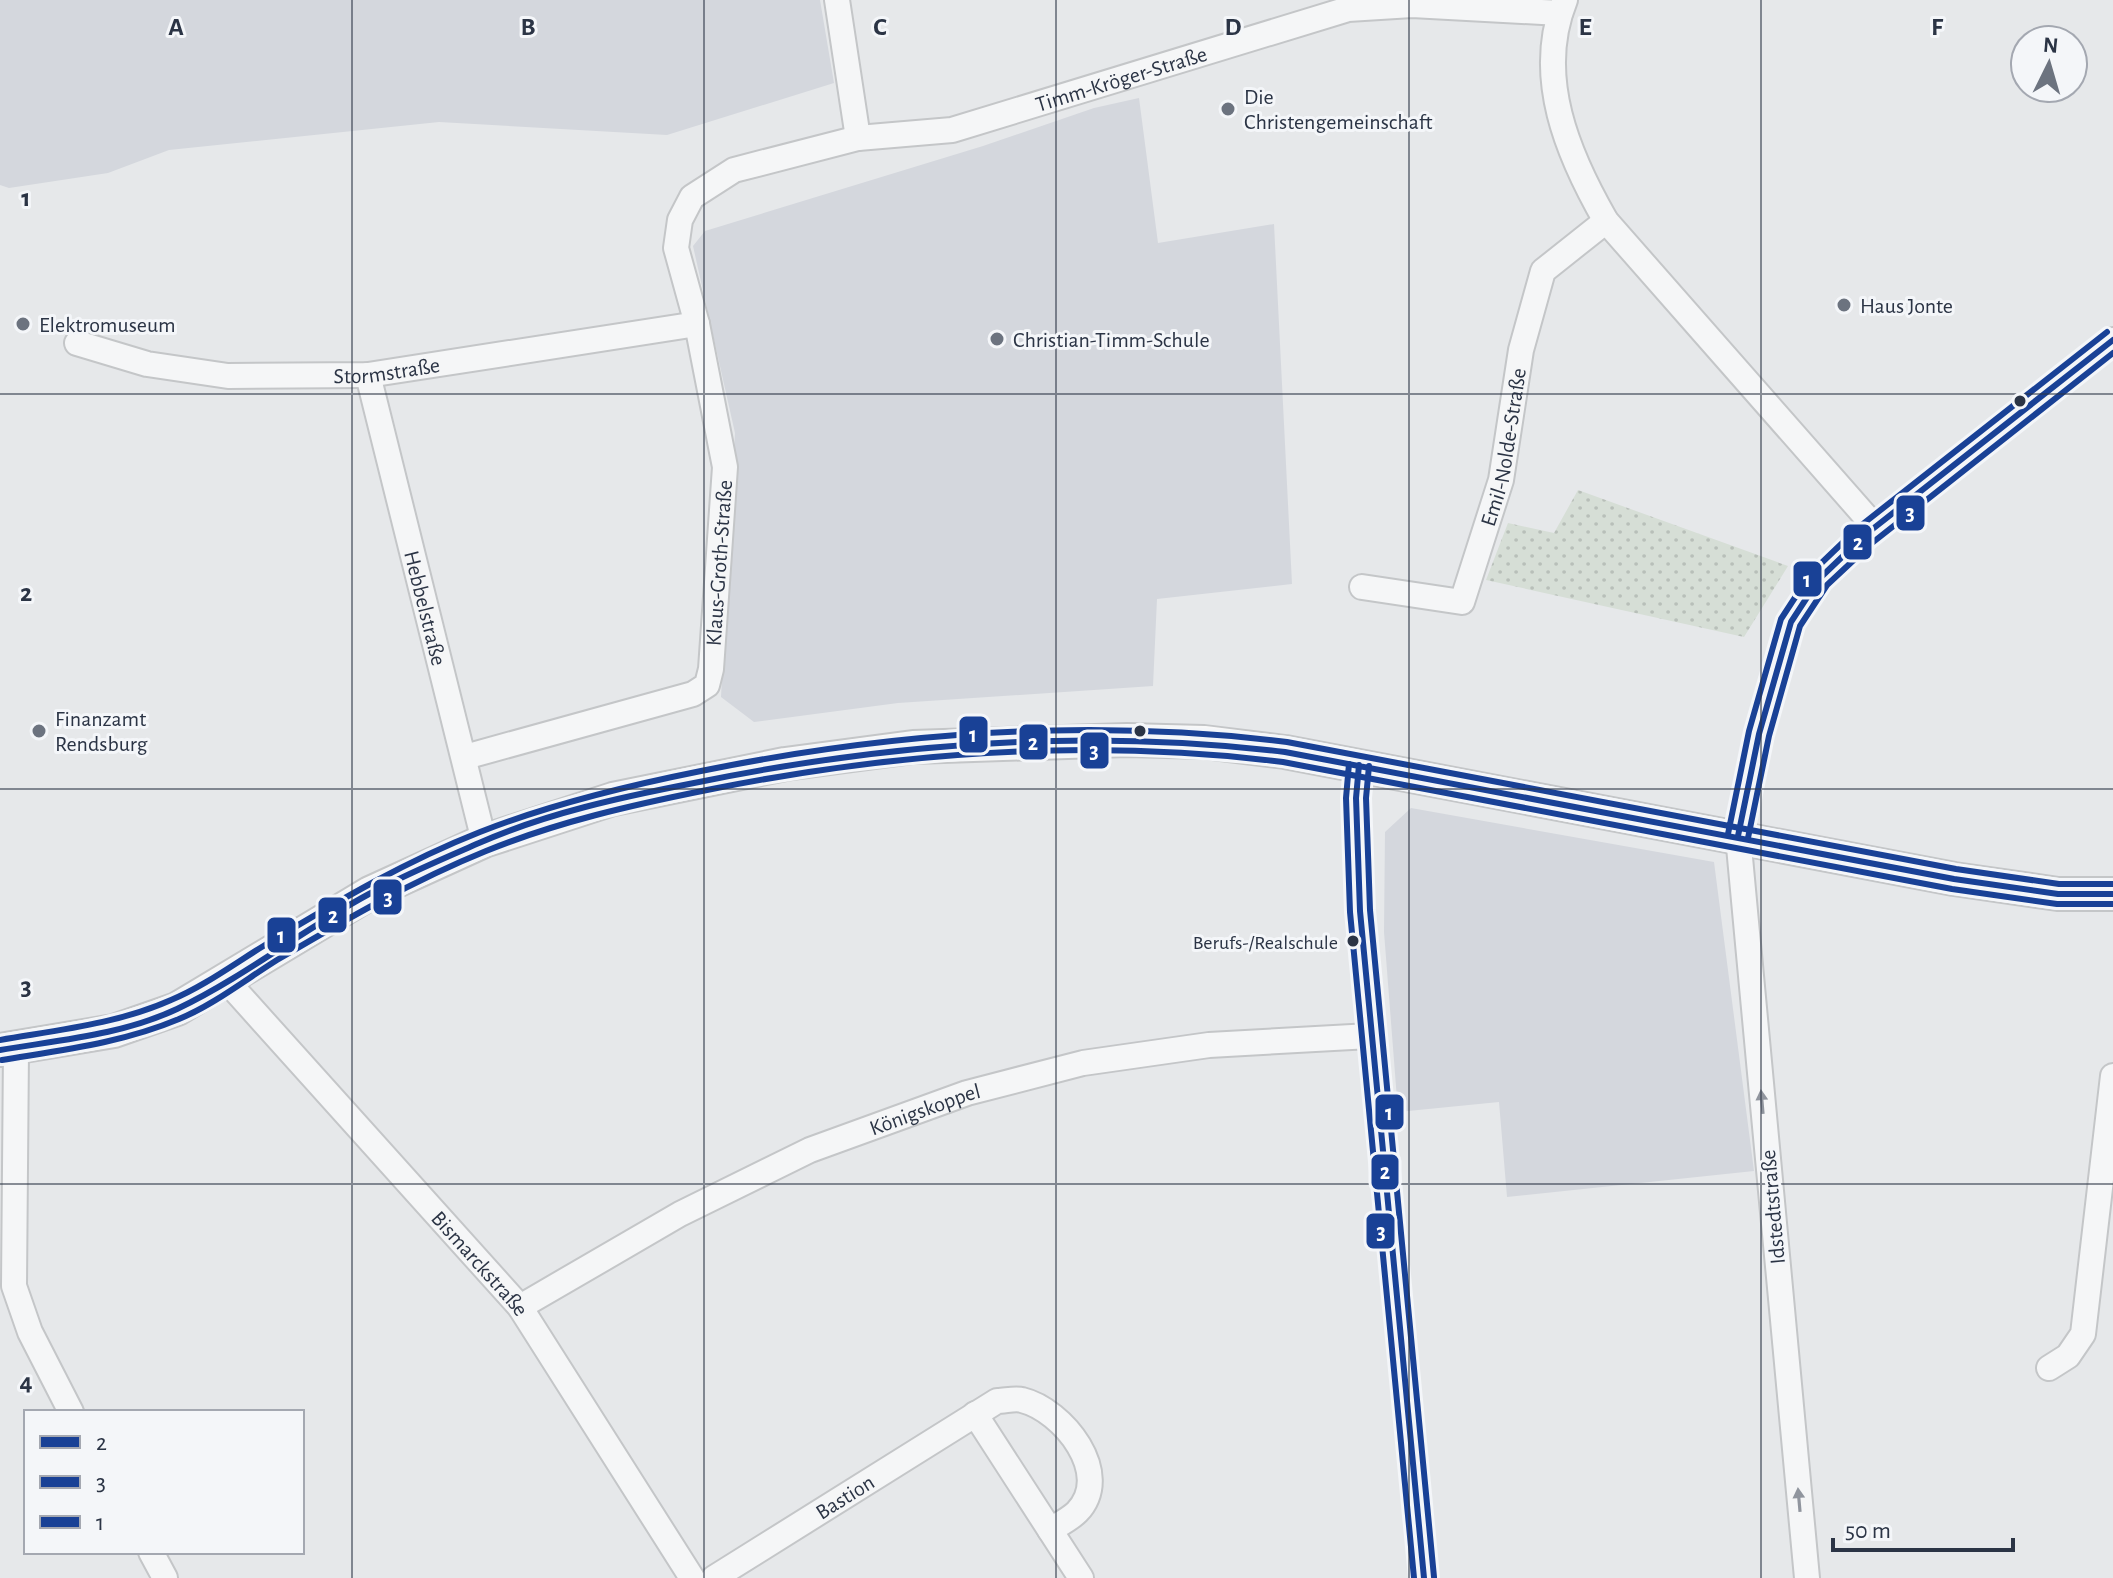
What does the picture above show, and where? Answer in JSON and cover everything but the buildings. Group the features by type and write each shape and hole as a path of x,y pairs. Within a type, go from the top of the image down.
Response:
{"main road":[{"path":"8,1050 114,1031 165,1014 370,893 484,841 613,799 785,764 913,747 1058,741 1204,742 1359,765 1954,879 2058,894 2113,894"}],"street":[{"path":"837,0 858,138"},
{"name":"Timm-Kröger-Straße","path":"692,197 734,170 858,138 952,130 1348,9 1412,5 1563,6"},
{"path":"1563,6 1552,71 1564,132 1582,180 1606,221 1875,527"},
{"name":"Klaus-Groth-Straße","path":"465,757 693,694 707,685 711,669 725,467 697,324 676,248 680,220 692,197"},
{"name":"Emil-Nolde-Straße","path":"1362,587 1462,602 1501,480 1521,350 1543,271 1606,221"},
{"name":"Stormstraße","path":"77,343 147,364 228,376 368,375 697,324"},
{"name":"Idstedtstraße","path":"1807,1578 1738,836 1759,734 1791,622 1819,579 1875,527 2113,340"},
{"name":"Hebbelstraße","path":"368,375 484,841"},
{"path":"1359,765 1356,857 1370,1036 1424,1578"},
{"name":"Bismarckstraße","path":"225,979 520,1307 692,1578"},
{"name":"Königskoppel","path":"520,1307 680,1214 810,1150 967,1093 1083,1063 1209,1045 1370,1036"},
{"path":"8,1050 14,1286 30,1332 70,1410"},
{"path":"2049,1368 2068,1356 2083,1334 2113,1076"},
{"name":"Bastion","path":"714,1578 997,1401 1020,1399 1044,1409 1075,1439 1088,1465 1088,1493 1077,1512 1050,1530"},
{"path":"975,1414 1081,1578"},
{"path":"152,1554 165,1578"}],"shaded area":[{"path":"0,0 820,0 834,83 667,135 439,122 169,150 108,173 9,188 0,185"},
{"name":"Christian-Timm-Schule","path":"1139,98 1158,243 1274,224 1292,584 1157,599 1153,686 898,703 754,722 721,697 735,433 693,246 705,231 983,146 1094,108"},
{"path":"1578,490 1788,566 1744,637 1486,580 1508,523 1554,533"},
{"path":"1411,808 1714,862 1754,1171 1507,1197 1499,1102 1398,1112 1384,932 1385,832"}],"transit line":[{"name":"1","path":"1728,834 1749,731 1781,619 1811,573 1859,527 2107,332"},
{"name":"2","path":"1738,836 1759,734 1791,622 1819,579 1865,535 2113,340"},
{"name":"3","path":"1748,838 1769,736 1800,626 1827,585 1872,543 2113,353"},
{"name":"1","path":"0,1040 108,1021 171,1000 209,981 258,949 399,869 453,843 534,813 701,771 919,738 1067,730 1214,735 1287,742 1956,869 2059,884 2113,884"},
{"name":"2","path":"0,1050 112,1031 177,1009 382,887 505,832 640,794 767,769 914,749 1063,741 1137,741 1285,752 1954,879 2058,894 2113,894"},
{"name":"3","path":"2,1060 114,1040 179,1019 405,888 486,851 540,831 595,815 707,790 850,766 922,758 1067,750 1139,751 1283,762 1952,889 2057,904 2113,904"},
{"name":"3","path":"1349,764 1346,798 1350,912 1414,1578"},
{"name":"2","path":"1359,765 1356,798 1360,911 1424,1578"},
{"name":"1","path":"1369,766 1366,798 1370,910 1434,1577"}],"place":[{"name":"Die Christengemeinschaft","path":"1228,109"},
{"name":"Haus Jonte","path":"1844,305"},
{"name":"Elektromuseum","path":"23,324"},
{"name":"Christian-Timm-Schule","path":"997,339"},
{"name":"Finanzamt Rendsburg","path":"39,731"},
{"name":"Berufs-/Realschule","path":"1353,941"}]}
